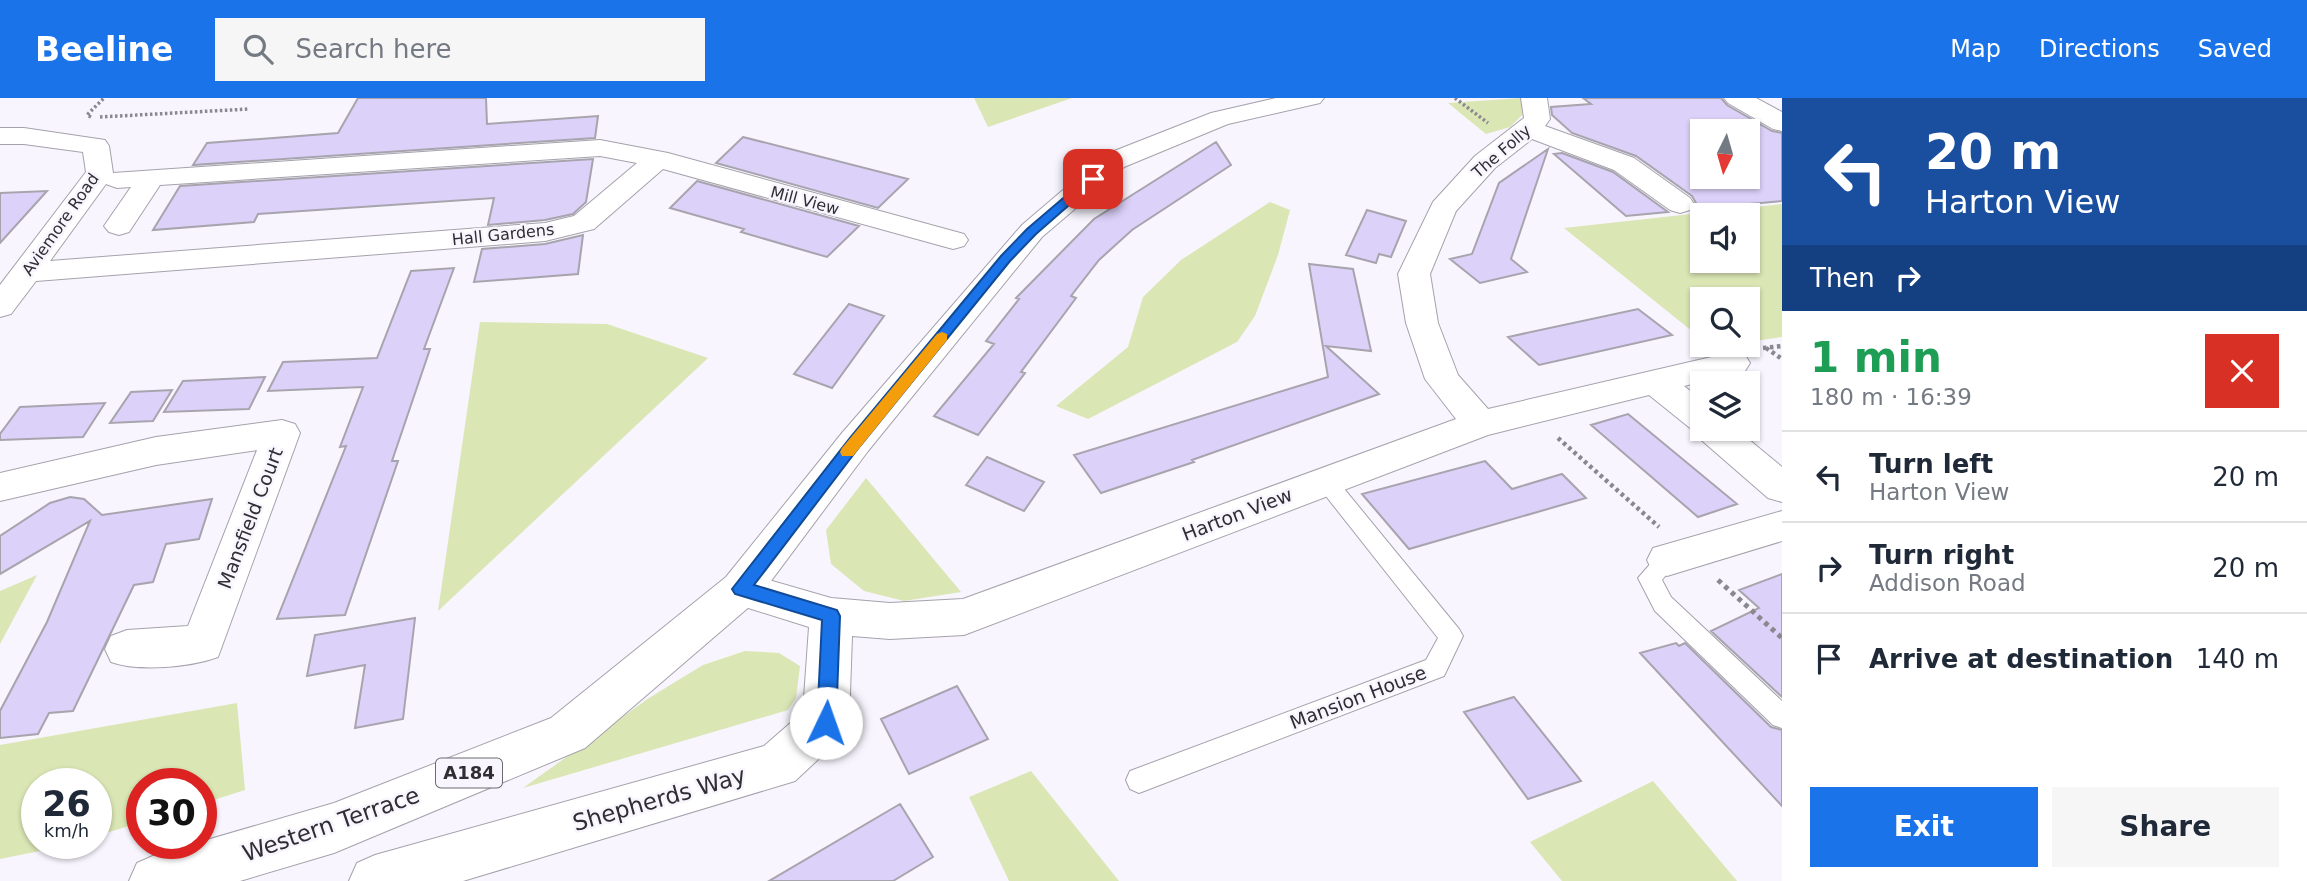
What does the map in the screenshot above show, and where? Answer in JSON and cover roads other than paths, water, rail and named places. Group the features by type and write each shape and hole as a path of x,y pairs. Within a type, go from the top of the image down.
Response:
{"street":[{"name":"A184","path":"741,589 855,442 1032,231 1114,162 1220,118 1311,98"},
{"name":"The Folly","path":"1480,424 1442,379 1422,323 1414,274 1443,208 1485,162 1537,119 1534,98"},
{"path":"1737,98 1782,123"},
{"path":"1520,135 1624,164 1680,204"},
{"name":"Aviemore Road","path":"0,136 24,136 96,146 100,172 0,307"},
{"path":"117,180 600,148 658,159"},
{"name":"Hall Gardens","path":"26,272 545,232 584,223 658,159"},
{"name":"Mill View","path":"658,159 953,240"},
{"path":"120,226 151,178"},
{"name":"Harton View","path":"741,589 831,616 890,621 964,617 1480,424 1656,382 1745,357"},
{"path":"1656,382 1690,410"},
{"name":"Mansfield Court","path":"0,487 156,450 292,422 203,644 127,649"},
{"path":"1726,441 1782,488"},
{"path":"1678,556 1782,526"},
{"name":"Western Terrace","path":"155,881 334,828 568,733 741,589"},
{"name":"Shepherds Way","path":"375,881 778,765 826,723 831,616"}],"lane":[{"name":"Mansion House","path":"1139,780 1435,668 1451,636 1325,480"},
{"path":"1678,556 1649,579 1664,604 1782,718"}]}
